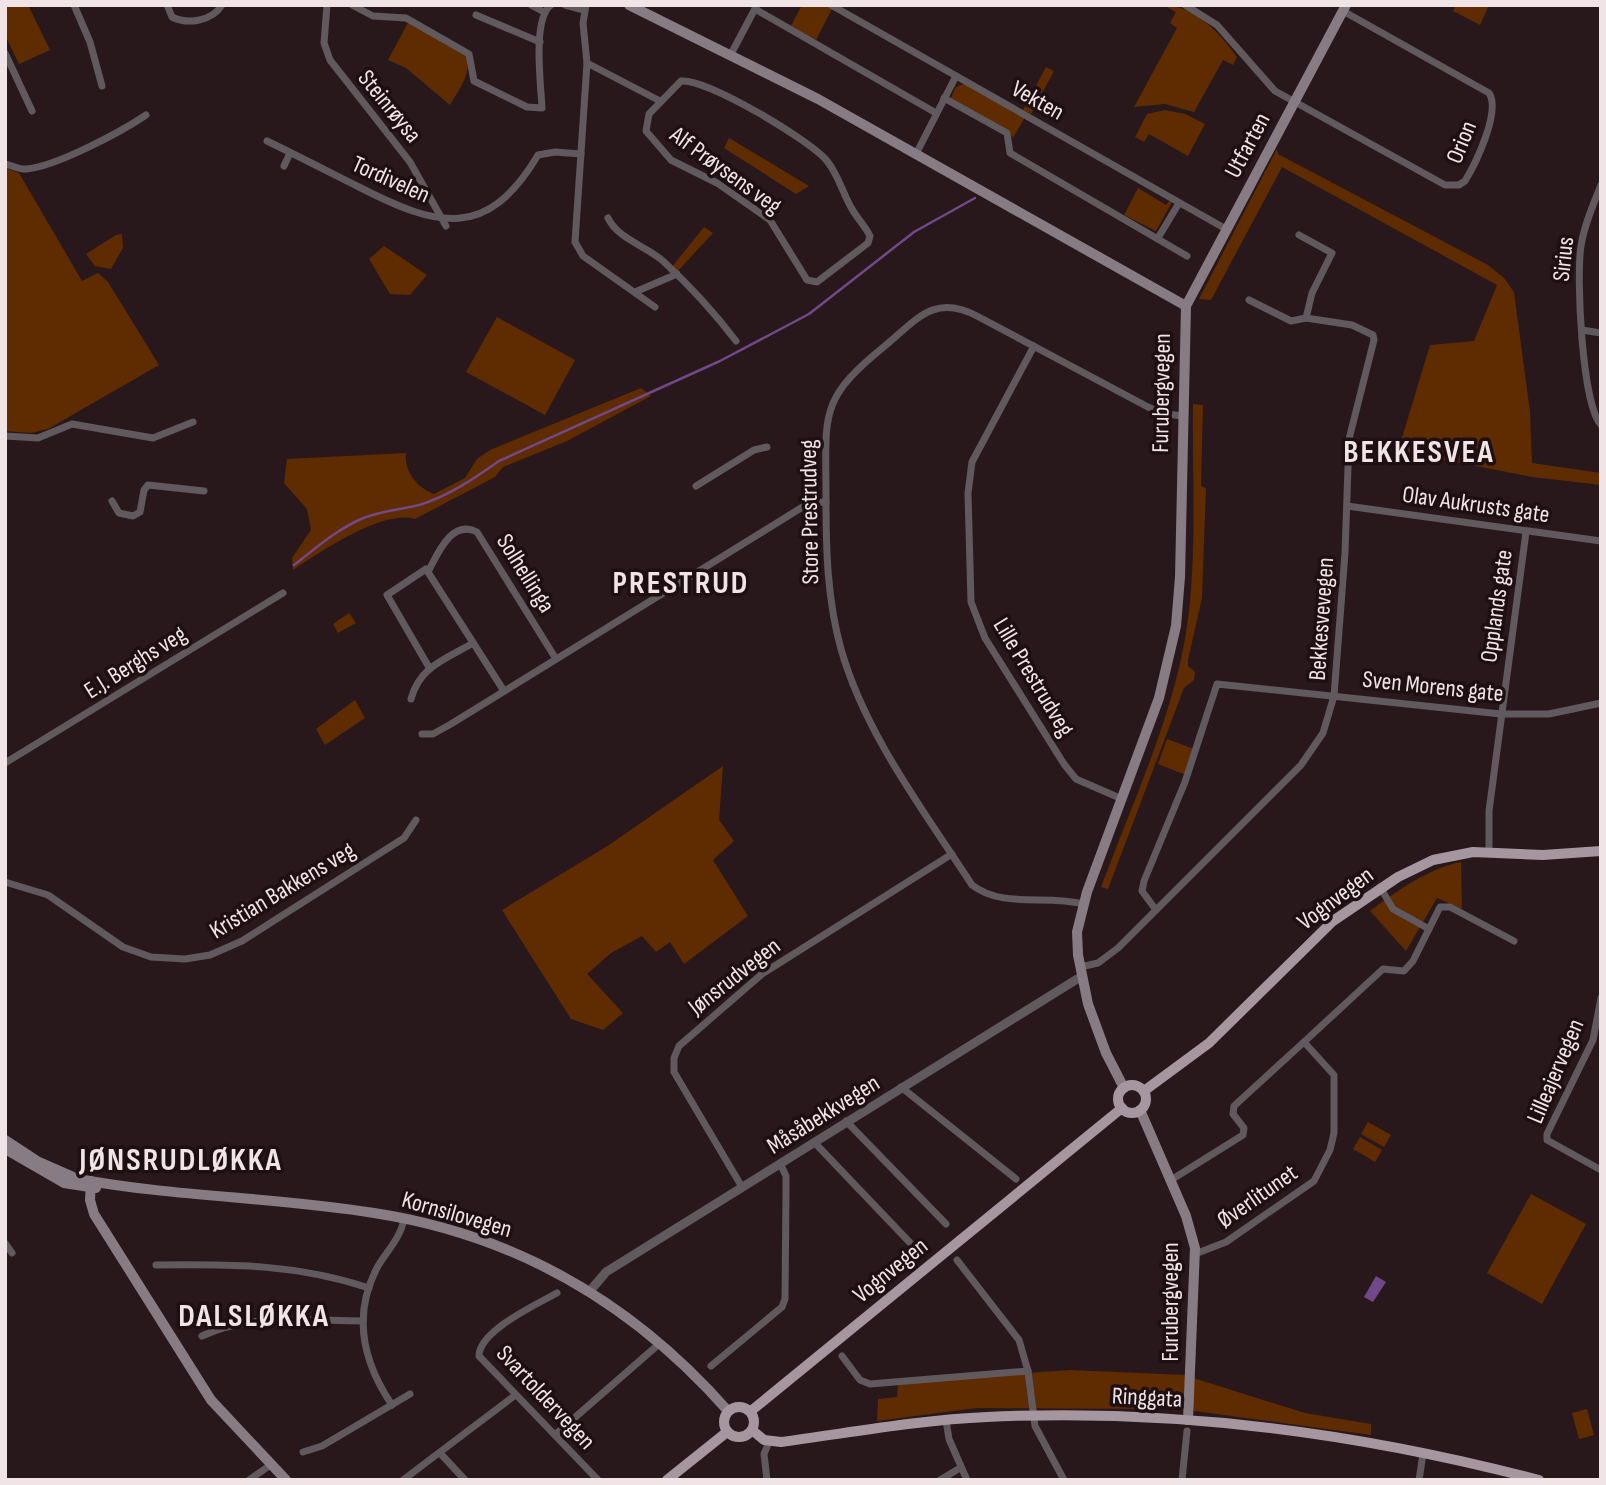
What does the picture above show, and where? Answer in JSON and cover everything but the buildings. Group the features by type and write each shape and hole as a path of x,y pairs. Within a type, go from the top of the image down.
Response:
{"main road":[{"name":"Furubergvegen","path":"629,5 731,54 916,154 1185,306 1180,577 1176,626 1159,698 1083,904 1077,932 1081,972 1106,1053 1124,1088"},
{"name":"Utfarten","path":"1185,306 1344,8"},
{"name":"Vognvegen","path":"1144,1091 1209,1043 1312,939 1380,887 1433,860 1465,853 1543,855 1601,851"},
{"path":"1134,1085 1144,1091 1146,1101 1140,1111 1129,1112 1122,1108 1118,1098 1124,1088 1134,1085"},
{"name":"Vognvegen","path":"751,1411 1122,1108"},
{"name":"Furubergvegen","path":"1140,1111 1190,1225 1195,1254 1187,1426"},
{"name":"Kornsilovegen","path":"7,1148 64,1183 121,1186 404,1219 490,1243 536,1261 622,1312 659,1344 728,1412"},
{"path":"90,1185 91,1205 97,1220 207,1393 286,1480"},
{"path":"738,1406 751,1411 755,1423 752,1430 741,1437 727,1432 724,1423 728,1412 738,1406"},
{"name":"Ringgata","path":"769,1442 946,1420 1033,1415 1293,1432 1423,1454 1539,1480"},
{"path":"752,1430 769,1442"},
{"path":"667,1480 727,1432"}],"street":[{"path":"74,5 90,42 102,86"},
{"path":"167,5 172,17 189,22 208,17 222,5"},
{"name":"Steinrøysa","path":"327,5 324,43 330,60 410,162 445,222"},
{"path":"352,5 373,16 405,18 427,28 469,54 474,82 527,107 542,108 540,42 544,12 551,5"},
{"path":"531,5 544,12"},
{"path":"565,5 585,8 587,64 575,242 583,256 655,307"},
{"name":"Vekten","path":"831,5 1226,229"},
{"path":"1185,5 1217,25 1264,82 1294,102"},
{"path":"731,54 756,7 936,113"},
{"name":"Orion","path":"1294,102 1445,184 1459,185 1470,173 1493,114 1494,102 1489,93 1344,8"},
{"path":"476,15 540,42"},
{"path":"5,53 32,111"},
{"name":"Alf Prøysens veg","path":"587,64 660,101"},
{"path":"916,154 956,76"},
{"name":"Alf Prøysens veg","path":"686,80 731,99 801,138 830,163 852,210 870,236 868,243 817,282 807,280 770,220 717,183 671,160 655,143 644,125 660,101 686,80"},
{"path":"944,97 1007,133 1010,153 1187,256"},
{"path":"5,164 24,170 44,165 130,126 146,115"},
{"name":"Tordivelen","path":"267,141 411,213 445,222 499,203 528,175 538,155 555,152 581,154"},
{"path":"284,166 290,153"},
{"name":"Sirius","path":"1601,185 1581,243 1578,266 1582,330 1592,411 1601,425"},
{"path":"1158,238 1179,203"},
{"path":"608,218 614,229 659,257 677,274 709,306 736,341"},
{"path":"1299,235 1332,253 1312,293 1306,318"},
{"path":"635,292 677,274"},
{"name":"Bekkesvevegen","path":"1081,972 1098,963 1156,910 1310,755 1323,733 1334,696 1351,430 1373,354 1373,335 1352,325 1306,318 1291,321 1250,300"},
{"name":"Store Prestrudveg","path":"1083,904 1062,899 991,896 972,885 872,725 844,660 830,597 826,431 833,399 849,376 939,306 960,307 1148,407 1161,413 1182,416"},
{"path":"1582,330 1601,333"},
{"name":"Lille Prestrudveg","path":"1034,346 977,449 969,471 971,602 985,638 1064,764 1076,779 1122,799"},
{"path":"5,436 38,438 72,424 153,438 193,422"},
{"path":"696,486 754,450 766,447"},
{"path":"112,501 119,513 133,516 140,512 144,490 148,485 204,491"},
{"path":"422,734 433,734 451,724 809,503 826,502"},
{"name":"Olav Aukrusts gate","path":"1347,506 1601,541"},
{"name":"Solhellinga","path":"430,669 387,595 422,570 429,570 452,534 465,529 474,530 556,659"},
{"name":"Opplands gate","path":"1489,853 1489,811 1526,532"},
{"path":"429,570 504,691"},
{"name":"E.J. Berghs veg","path":"5,763 283,593"},
{"path":"411,699 417,680 473,643"},
{"name":"Sven Morens gate","path":"1156,910 1142,891 1144,881 1192,762 1217,684 1501,714 1549,714 1601,703"},
{"name":"Kristian Bakkens veg","path":"5,882 48,895 108,939 138,953 175,959 210,955 242,941 404,838 416,820"},
{"name":"Jønsrudvegen","path":"742,1187 674,1072 679,1046 762,974 952,854"},
{"path":"1380,887 1393,909 1429,929"},
{"path":"1171,1180 1243,1135 1244,1128 1233,1114 1234,1106 1369,979 1383,969 1404,971 1413,961 1440,907 1450,907 1514,941"},
{"name":"Måsåbekkvegen","path":"590,1291 606,1272 1081,972"},
{"name":"Lilleajervegen","path":"1601,998 1593,1040 1547,1133 1547,1140 1601,1170"},
{"name":"Øverlitunet","path":"1195,1254 1226,1242 1314,1181 1330,1150 1334,1133 1334,1075 1304,1042"},
{"path":"901,1087 1017,1179"},
{"path":"846,1121 946,1224"},
{"path":"814,1142 916,1249"},
{"path":"711,1366 775,1315 785,1299 786,1177 780,1163"},
{"path":"392,1405 368,1361 363,1321 369,1288 404,1219"},
{"path":"5,1243 12,1254"},
{"path":"957,1260 1019,1340 1028,1371 1035,1426 1064,1480"},
{"path":"156,1265 209,1262 262,1265 333,1276 369,1288"},
{"name":"Svartoldervegen","path":"557,1293 492,1334 479,1350 479,1356 514,1396 556,1434 598,1480"},
{"path":"202,1335 222,1327 248,1323 363,1321"},
{"path":"556,1434 659,1344"},
{"path":"842,1356 860,1380 870,1384 1028,1371"},
{"path":"303,1452 322,1446 410,1394"},
{"path":"403,1480 514,1396"},
{"path":"946,1420 960,1468 967,1480"},
{"path":"1182,1480 1187,1426"},
{"path":"767,1480 764,1454 769,1442"},
{"path":"440,1453 465,1480"},
{"path":"1419,1480 1423,1454"},
{"path":"249,1480 272,1464"},
{"path":"940,1480 960,1468"}],"shaded area":[{"path":"5,5 28,5 50,50 19,64 5,35"},
{"path":"802,5 826,5 832,9 816,40 791,26"},
{"path":"1163,5 1174,6 1196,15 1223,39 1237,57 1233,65 1223,60 1194,112 1165,104 1134,107 1177,28 1170,23 1176,12"},
{"path":"1456,5 1489,5 1480,25 1453,11"},
{"path":"409,21 465,53 467,74 450,105 406,68 388,60"},
{"path":"1046,67 1054,71 1031,114 1023,110"},
{"path":"966,83 1025,117 1013,138 1007,130 951,98 956,87"},
{"path":"1165,110 1185,114 1205,124 1188,156 1149,134 1144,142 1135,137 1147,114"},
{"path":"729,138 809,186 796,194 724,148"},
{"path":"1277,149 1278,154 1488,265 1504,278 1514,292 1530,412 1532,463 1601,473 1601,485 1532,477 1398,451 1430,345 1474,341 1497,285 1282,167 1211,300 1199,299"},
{"path":"6,168 19,173 82,281 98,273 108,282 159,365 48,429 31,433 5,431"},
{"path":"1138,188 1166,205 1170,200 1172,202 1156,231 1124,215"},
{"path":"704,227 713,233 676,273 671,268"},
{"path":"122,234 123,248 111,269 95,266 86,254"},
{"path":"384,246 427,275 410,295 390,294 369,259"},
{"path":"497,317 575,360 545,415 466,372"},
{"path":"641,388 651,396 567,441 503,467 495,477 415,519 386,520 369,526 335,543 293,570 292,558 311,530 307,509 284,483 287,459 406,453 407,467 413,478 434,494 465,478 477,459 490,450"},
{"path":"1193,404 1203,405 1201,486 1206,488 1202,598 1188,660 1188,666 1195,672 1194,680 1184,688 1108,889 1101,887 1160,733 1185,639 1193,552"},
{"path":"349,613 356,623 338,633 333,624"},
{"path":"355,700 365,718 325,745 316,729"},
{"path":"1167,739 1194,749 1186,775 1158,764"},
{"path":"723,766 719,820 734,841 713,860 748,916 684,964 670,942 656,952 642,936 611,953 587,974 623,1013 603,1030 571,1019 502,910 606,847"},
{"path":"1461,862 1462,909 1437,898 1406,951 1370,911 1425,875"},
{"path":"1368,1122 1391,1135 1384,1147 1361,1134"},
{"path":"1360,1137 1382,1150 1375,1162 1353,1149"},
{"path":"1531,1194 1586,1224 1542,1304 1487,1273"},
{"path":"1376,1276 1386,1282 1373,1302 1364,1297"},
{"path":"1071,1370 1184,1375 1305,1413 1371,1424 1371,1435 1180,1409 977,1408 877,1421 878,1399 897,1397 898,1385 964,1377"},
{"path":"1587,1409 1594,1435 1579,1439 1572,1413"}],"waterway":[{"path":"294,565 352,523 375,514 419,505 440,497 499,461 720,361 809,314 914,232 975,198"}],"district":[{"name":"BEKKESVEA","path":"1419,451"},
{"name":"PRESTRUD","path":"681,582"},
{"name":"JØNSRUDLØKKA","path":"181,1159"},
{"name":"DALSLØKKA","path":"254,1315"}]}
